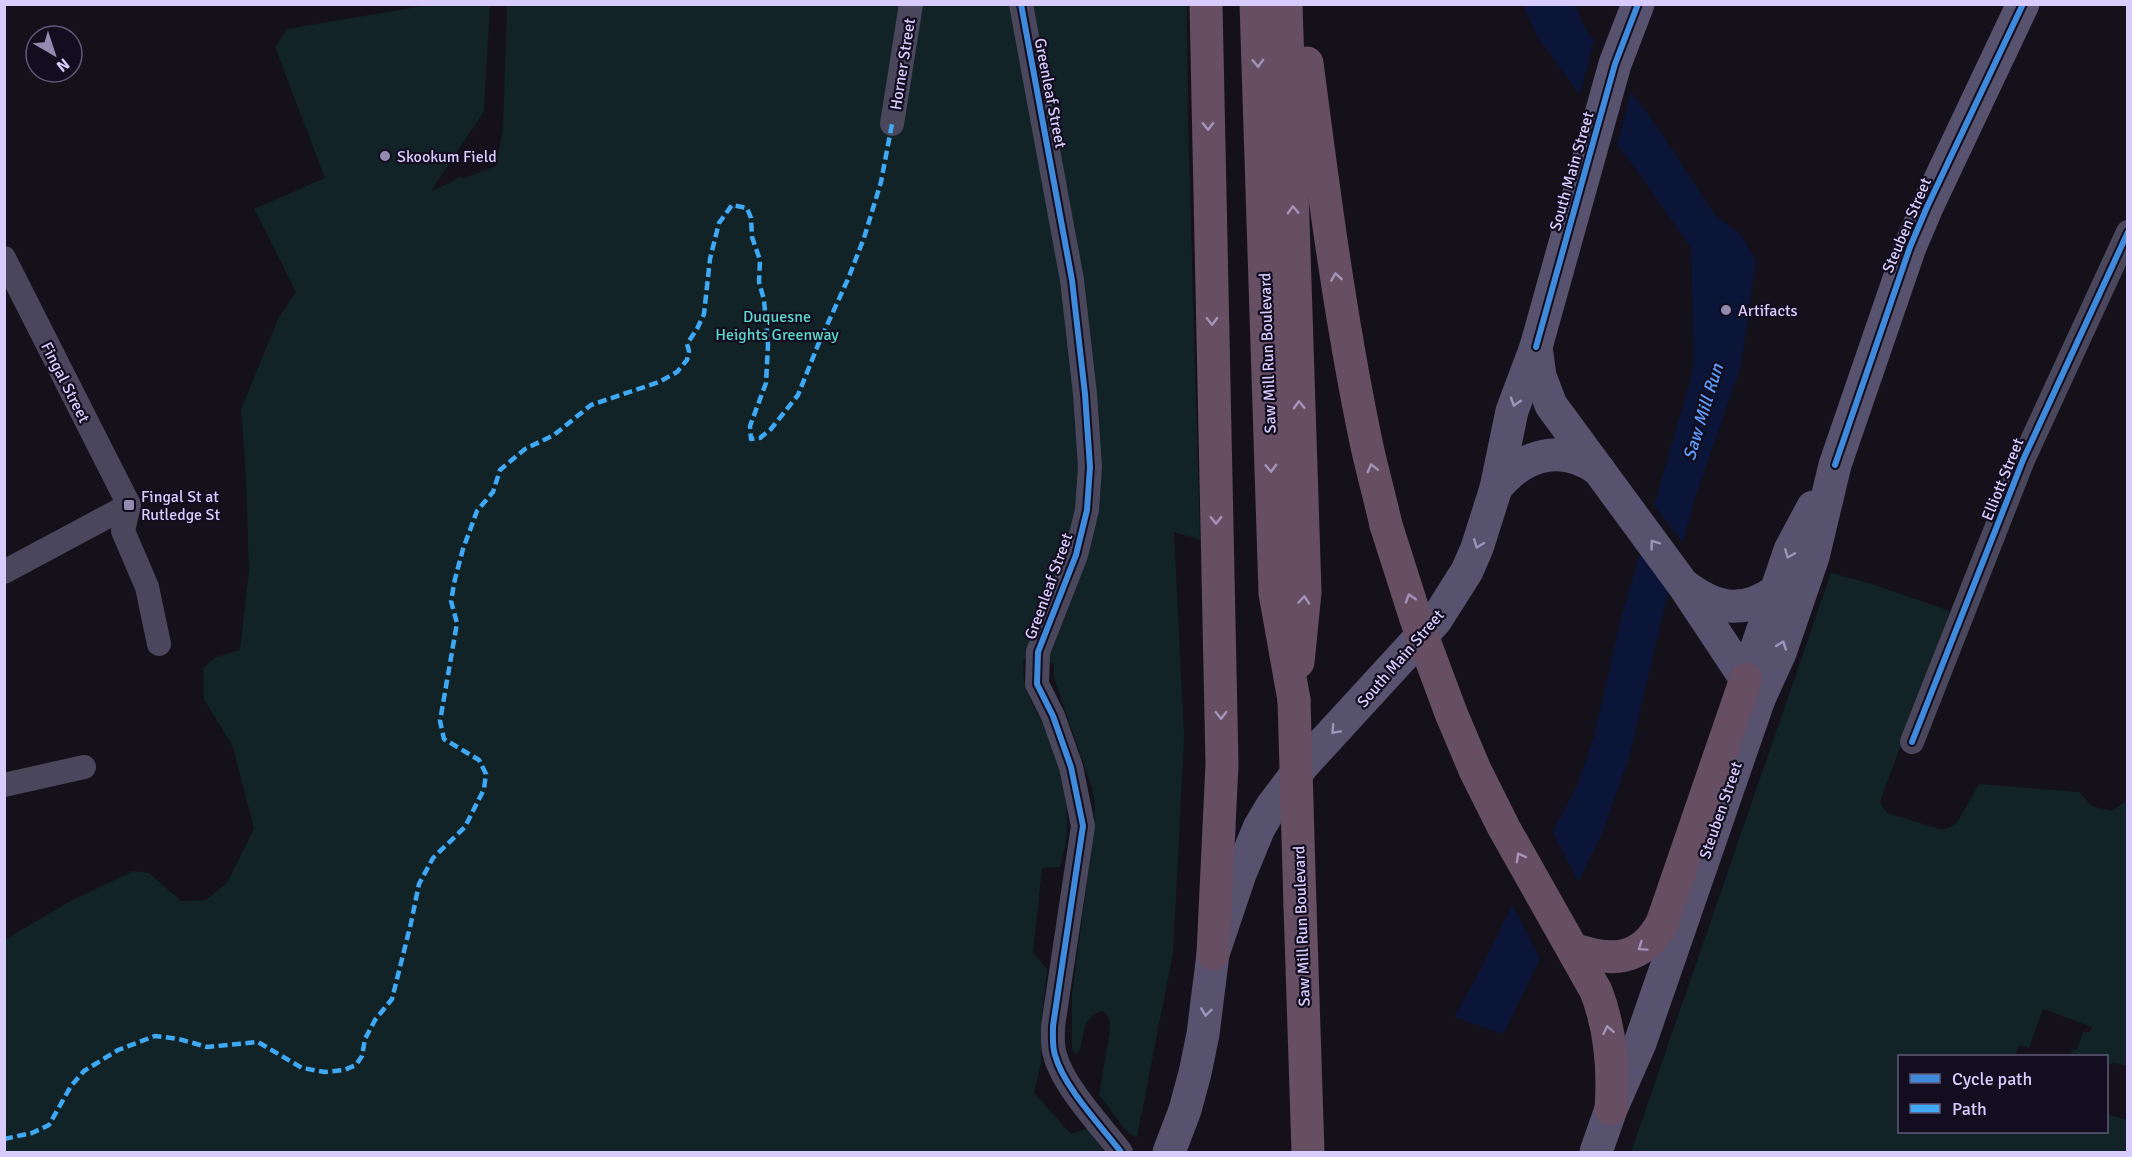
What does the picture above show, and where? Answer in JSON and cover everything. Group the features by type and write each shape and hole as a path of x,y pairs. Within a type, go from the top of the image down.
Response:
{"highway":[{"path":"1206,4 1222,764 1214,954"},
{"name":"Saw Mill Run Boulevard","path":"1256,4 1275,593 1294,700"},
{"name":"Saw Mill Run Boulevard","path":"1286,4 1305,592 1294,700 1308,1152"},
{"path":"1299,4 1331,245 1347,344 1364,434 1386,525 1416,619 1451,713 1503,828 1586,971 1605,1013 1612,1059 1611,1109"},
{"path":"1573,949 1601,957 1623,957 1637,951 1656,934 1752,689"}],"main road":[{"name":"South Main Street","path":"1169,1152 1185,1110 1195,1073 1214,954 1249,850 1272,806 1303,765 1436,620 1470,563 1485,526 1496,488 1512,411 1536,347 1615,64 1638,4"},
{"name":"Steuben Street","path":"1752,689 1780,653 1813,557 1835,465 1910,247 2023,4"},
{"path":"1536,347 1540,376 1551,405 1684,586 1752,689"},
{"path":"1496,488 1518,467 1533,459 1547,456 1563,454 1576,457 1588,462 1602,473"},
{"name":"Steuben Street","path":"1596,1152 1611,1109 1640,1043 1752,689 1776,591 1791,549 1835,465"},
{"path":"1684,586 1710,603 1731,607 1756,603 1776,591"}],"street":[{"name":"Horner Street","path":"892,124 911,4"},
{"name":"Greenleaf Street","path":"1021,4 1072,280 1085,394 1090,467 1087,510 1076,555 1038,652 1037,684 1053,716 1071,767 1083,826 1053,1026 1054,1054 1061,1070 1084,1105 1121,1152"},
{"name":"Elliott Street","path":"1912,742 2024,460 2127,232"},
{"name":"Fingal Street","path":"4,258 129,505"},
{"path":"4,572 129,505"},
{"path":"129,505 123,531 147,587 159,644"},
{"path":"4,785 84,767"}],"green space":[{"name":"Duquesne Heights Greenway","path":"429,5 490,5 484,111 431,191 458,177 464,178 496,166 503,129 507,5 1187,5 1188,121 1200,540 1174,532 1184,738 1173,953 1137,1137 1128,1133 1099,1095 1110,1031 1109,1019 1105,1013 1102,1011 1090,1018 1079,1052 1075,1054 1072,1049 1072,994 1095,822 1095,804 1092,788 1054,678 1054,664 1024,658 1024,682 1054,751 1064,789 1067,815 1066,840 1060,867 1042,868 1033,952 1047,969 1041,1025 1041,1064 1034,1093 1071,1134 1088,1128 1104,1152 5,1152 4,940 69,902 133,871 149,873 181,901 206,900 227,883 254,829 233,747 204,699 203,668 216,657 240,650 249,571 241,409 279,317 296,292 254,209 325,178 275,47 287,29"},
{"path":"1831,573 1869,583 1950,611 1880,802 1887,813 1943,830 1957,823 1979,784 2079,792 2092,806 2111,811 2127,801 2127,1066 2113,1063 2108,1066 2108,1055 2074,1053 2070,1055 2073,1049 2077,1050 2083,1032 2090,1032 2092,1027 2043,1009 2029,1048 2019,1045 2015,1055 1898,1055 1898,1133 2108,1133 2108,1114 2127,1120 2127,1152 1631,1152"}],"water":[{"name":"Saw Mill Run","path":"1523,5 1575,5 1584,27 1662,134 1714,214 1742,236 1756,261 1741,366 1696,495 1666,601 1629,758 1601,836 1503,1034 1454,1017 1576,788 1594,737 1620,622 1694,361 1691,248 1538,38"}],"pier":[{"path":"1595,37 1632,89 1616,148 1580,94"},
{"path":"1652,502 1685,546 1671,596 1638,551"},
{"path":"1551,829 1580,885 1542,962 1511,902"}],"marked path":[{"path":"4,1139 32,1133 49,1125 71,1086 84,1071 118,1050 155,1036 179,1039 207,1047 258,1042 302,1068 325,1072 344,1070 356,1065 362,1056 365,1039 375,1020 392,999 419,884 433,858 465,827 484,789 486,774 479,760 444,739 440,721 457,623 451,601 455,579 477,511 493,492 500,470 525,449 554,435 591,405 659,382 677,372 687,360 689,351 687,344 704,314 710,259 719,223 732,205 747,208 751,218 752,237 760,260 759,282 764,300 768,345 766,383 750,426 751,439 760,438 771,429 798,395 848,279 864,238 881,182 892,124"}],"cycle path":[{"path":"1021,4 1072,280 1085,394 1090,467 1087,510 1076,555 1038,652 1037,684 1053,716 1071,767 1083,826 1053,1026 1053,1044 1059,1067 1066,1080 1121,1152"},
{"path":"1536,347 1615,64 1638,4"},
{"path":"1835,465 1910,247 2023,4"},
{"path":"1912,742 2023,460 2128,232"}],"place":[{"name":"Skookum Field","path":"385,156"},
{"name":"Artifacts","path":"1726,310"},
{"name":"Fingal St at Rutledge St","path":"129,505"}]}
